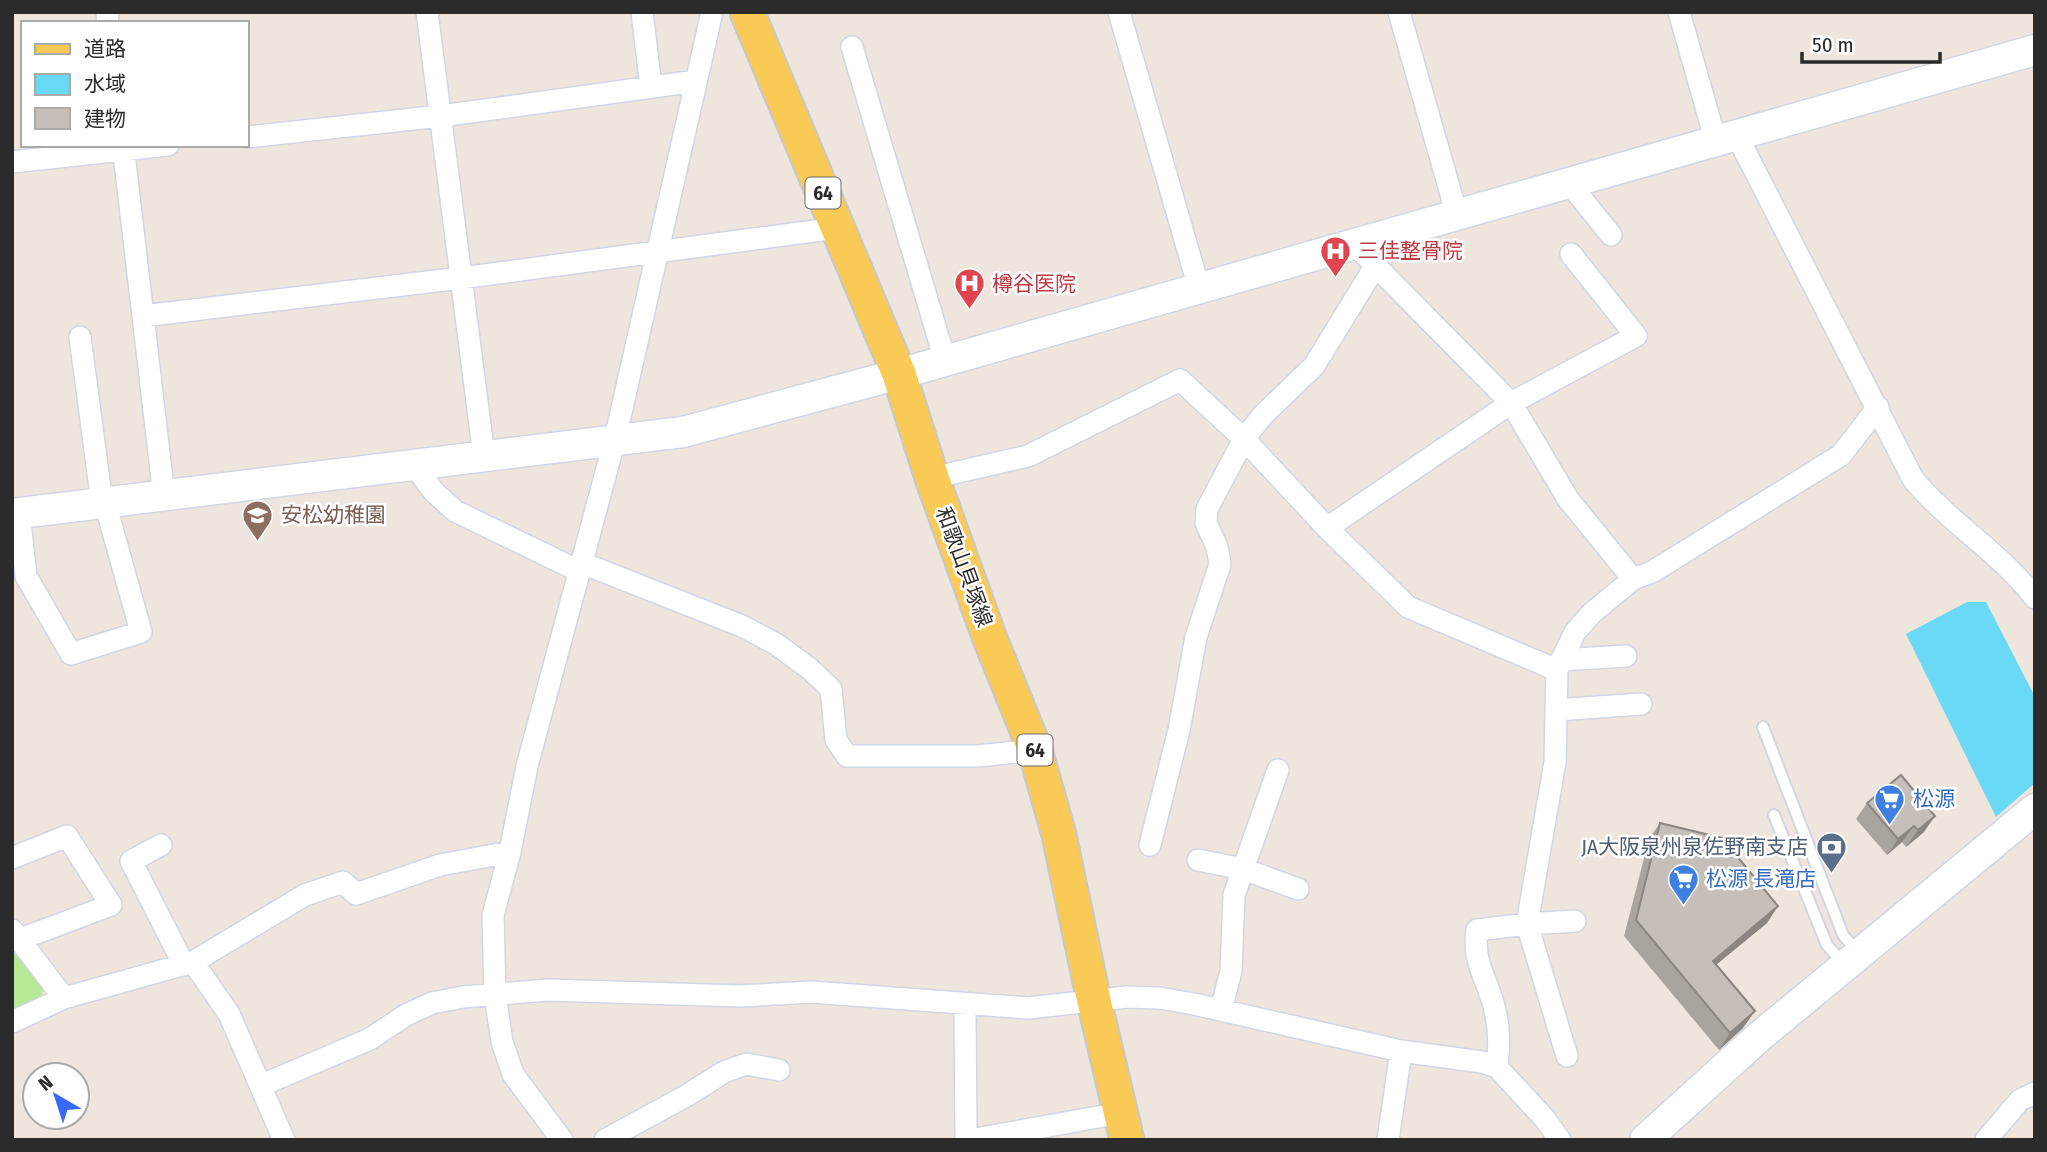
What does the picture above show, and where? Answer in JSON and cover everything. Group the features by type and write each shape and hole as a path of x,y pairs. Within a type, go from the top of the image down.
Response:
{"main road":[{"name":"和歌山貝塚線","path":"747,12 900,374 932,478 990,639 1035,750 1059,835 1123,1126"}],"street":[{"path":"427,12 484,456"},
{"path":"642,12 651,87"},
{"path":"554,1137 513,1074 502,1042 495,995 494,915 527,766 615,439 712,12"},
{"path":"1119,12 1199,288"},
{"path":"1399,12 1457,215"},
{"path":"1679,12 1727,139 1878,407 1913,479 1931,501 2014,572 2035,598"},
{"path":"852,47 945,360"},
{"path":"80,337 103,503 141,632 71,654 26,576 16,513 103,503 164,496 414,466 683,432 900,374 2035,50"},
{"path":"248,137 441,116 696,81"},
{"path":"12,162 123,148 164,496"},
{"path":"1575,182 1578,194 1611,235"},
{"path":"143,316 461,278 837,228"},
{"path":"1353,245 1376,265 1511,403 1568,499 1633,579"},
{"path":"1327,528 1511,403 1636,336 1571,254"},
{"path":"1150,845 1180,730 1196,637 1220,564 1217,547 1206,523 1207,509 1244,439 1263,415 1314,366 1376,265"},
{"path":"932,478 1028,456 1180,380 1244,439 1327,528 1408,607 1559,665 1626,656"},
{"path":"1567,1056 1527,923 1555,762 1559,665 1575,632 1613,594 1633,579 1652,572 1841,455 1878,407"},
{"path":"414,466 434,492 456,511 580,567 742,626 776,644 831,689 836,740 847,756 978,756 1035,750"},
{"path":"1556,710 1641,704"},
{"path":"1221,1010 1231,971 1234,895 1278,769"},
{"path":"1645,1140 1760,1036 2035,809"},
{"path":"12,858 66,836 111,905 15,935 64,998"},
{"path":"161,845 131,861 189,963 229,1014 284,1140"},
{"path":"12,1021 64,998 189,963 305,895 343,882 355,894 440,865 510,852"},
{"path":"1198,860 1243,869 1298,889"},
{"path":"1497,1067 1500,1040 1495,1008 1474,949 1477,930 1527,923 1575,921"},
{"path":"262,1085 370,1039 406,1015 432,1003 463,997 548,990 740,996 812,992 1028,1008 1128,997 1159,998 1401,1051 1482,1062 1497,1067 1545,1119 1560,1140"},
{"path":"965,1005 968,1140 1123,1126"},
{"path":"1388,1140 1401,1051"},
{"path":"605,1140 687,1096 724,1072 746,1064 779,1070"},
{"path":"1986,1140 2020,1100 2035,1093"}],"lane":[{"path":"1763,727 1853,960"},
{"path":"1774,815 1827,944 1853,960"}],"green space":[{"path":"12,949 26,959 44,987 41,996 12,1011"}],"water":[{"path":"1967,602 1986,602 2035,697 2035,783 1996,817 1906,634"}],"building":[{"path":"1901,775 1935,816 1918,830 1914,826 1898,839 1867,803"},
{"path":"1660,823 1722,838 1778,906 1713,961 1755,1011 1730,1033 1636,920"}],"place":[{"name":"三佳整骨院","path":"1335,278"},
{"name":"樽谷医院","path":"969,311"},
{"name":"安松幼稚園","path":"258,542"},
{"name":"松源","path":"1890,826"},
{"name":"JA大阪泉州泉佐野南支店","path":"1831,874"},
{"name":"松源 長滝店","path":"1683,906"}]}
